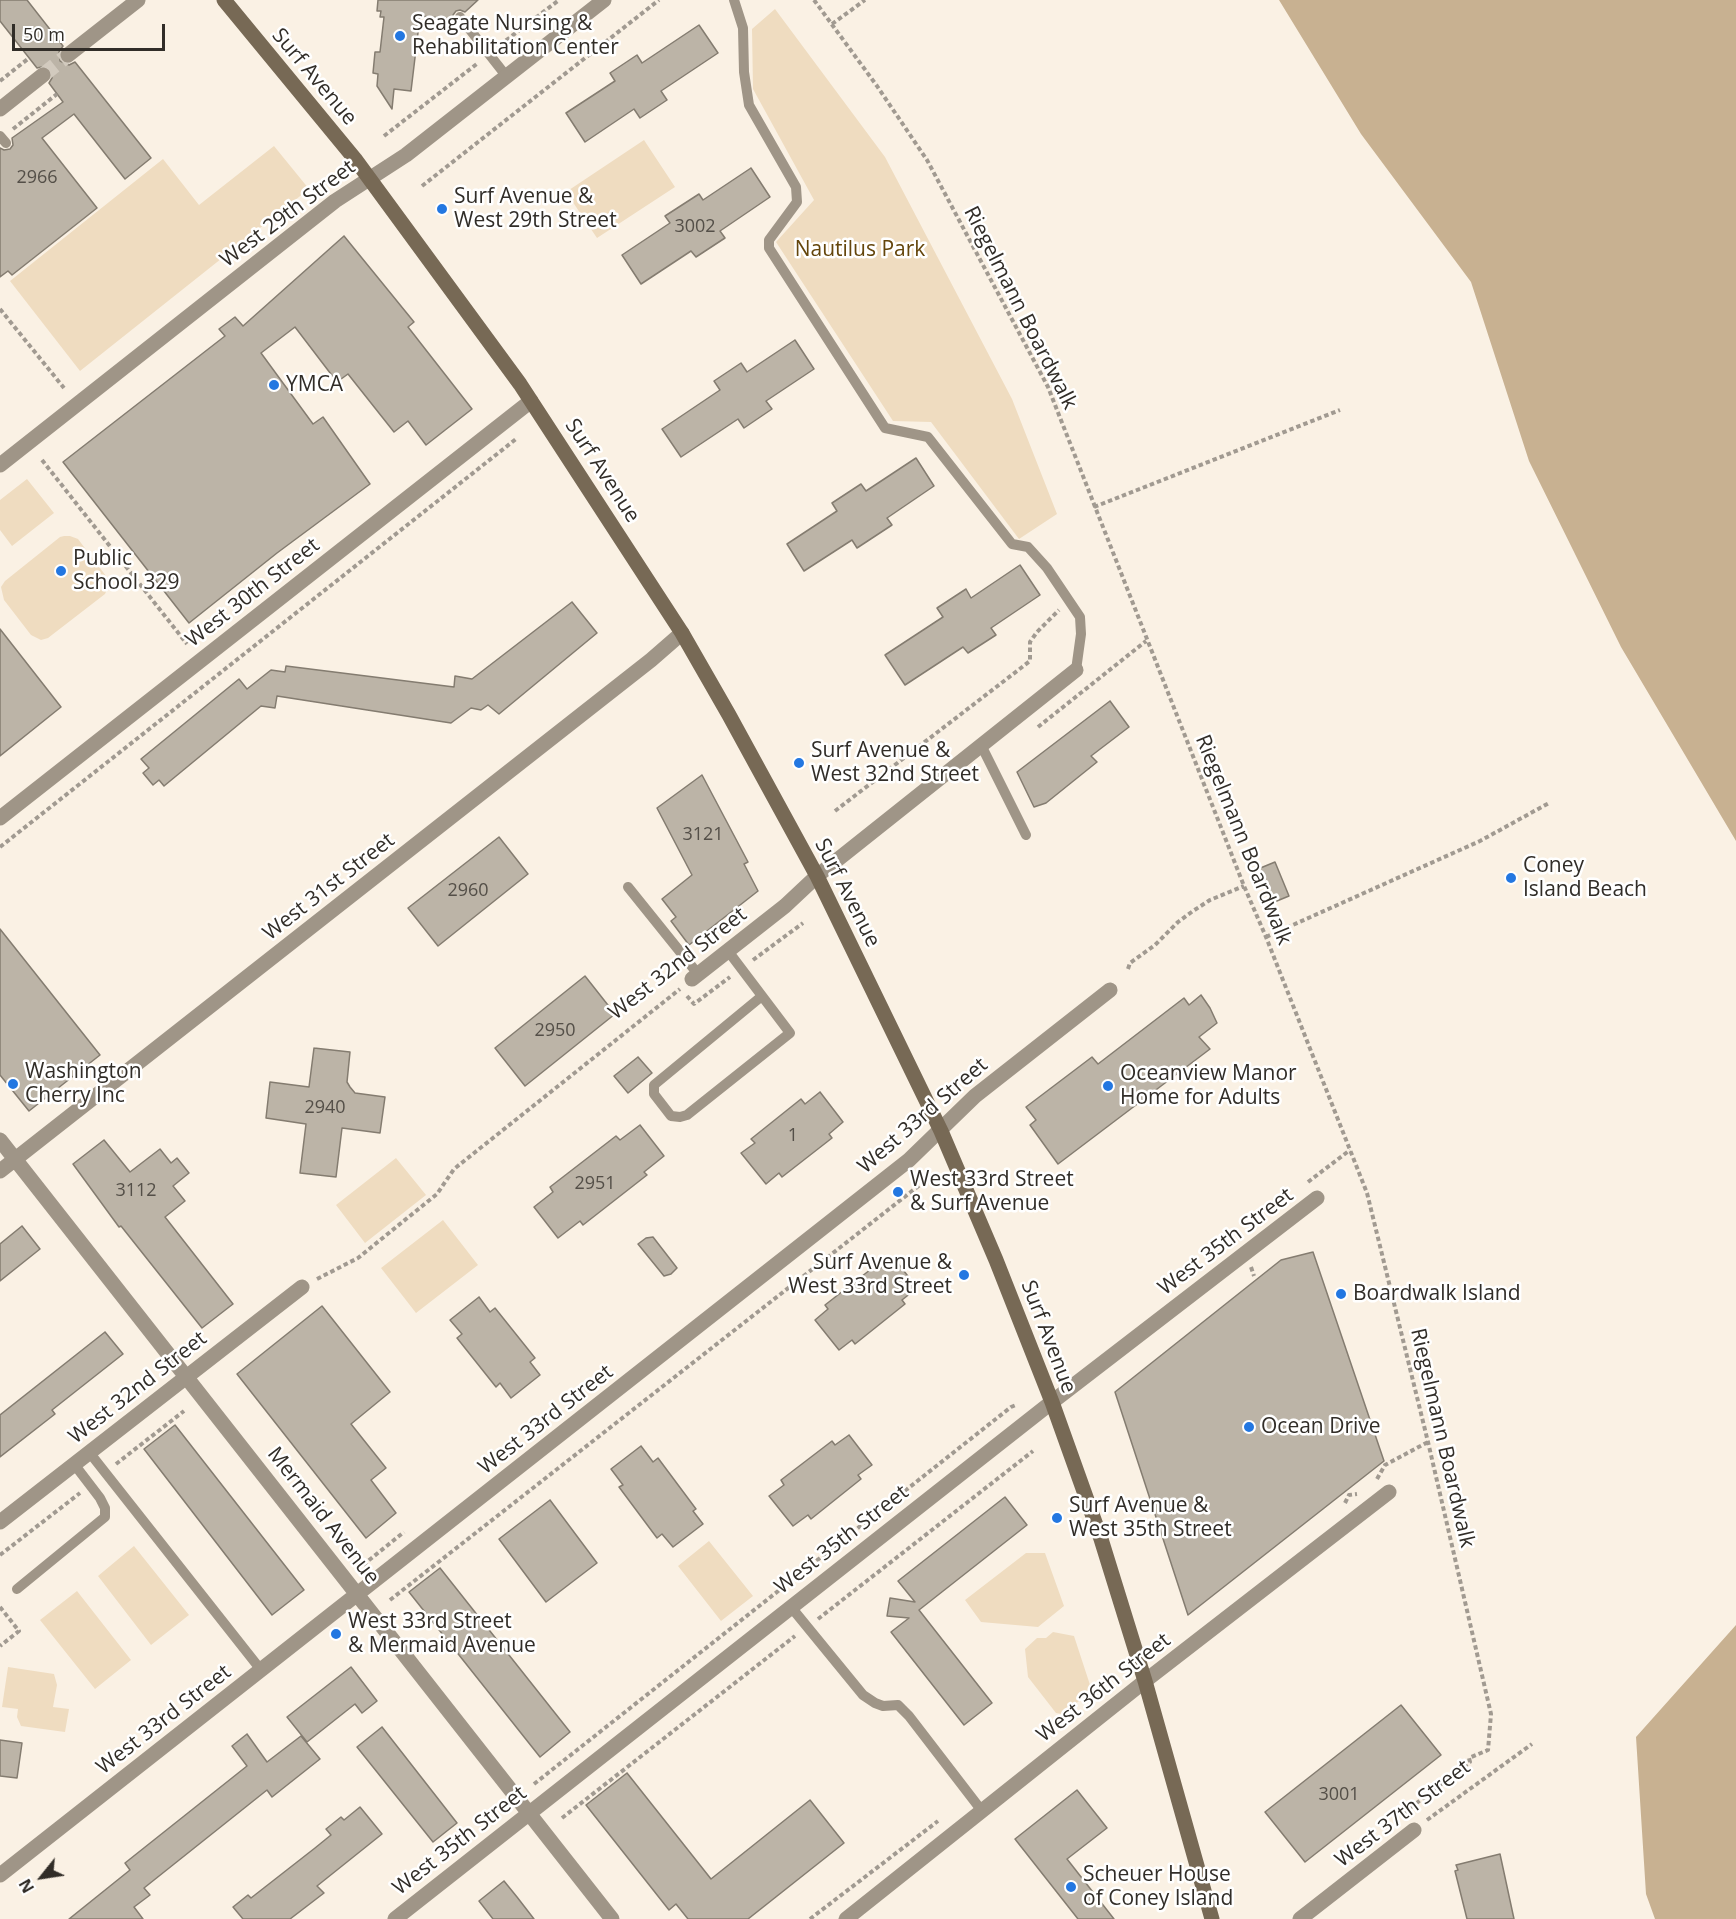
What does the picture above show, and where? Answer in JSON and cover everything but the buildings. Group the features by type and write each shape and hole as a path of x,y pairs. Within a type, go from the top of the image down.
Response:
{"main road":[{"name":"Surf Avenue","path":"224,0 369,178 531,401 682,633 817,876 940,1131 996,1260 1052,1402 1101,1539 1145,1681 1212,1919"}],"street":[{"path":"68,55 138,0"},
{"name":"West 29th Street","path":"0,465 335,201 406,155 604,0"},
{"path":"0,109 43,75"},
{"name":"West 30th Street","path":"0,818 531,401"},
{"name":"West 31st Street","path":"0,1171 632,675 682,633"},
{"name":"West 32nd Street","path":"695,976 1076,670"},
{"name":"West 33rd Street","path":"0,1875 909,1160 975,1096 1110,990"},
{"name":"Mermaid Avenue","path":"0,1140 612,1919"},
{"name":"West 35th Street","path":"395,1919 1052,1402 1317,1198"},
{"name":"West 32nd Street","path":"0,1522 302,1287"},
{"name":"West 36th Street","path":"846,1919 1145,1681 1389,1492"},
{"name":"West 37th Street","path":"1300,1919 1414,1830"}],"lane":[{"path":"734,0 743,28 744,72 749,105 796,187 797,202 769,240 769,248 885,428 928,436 1012,544 1028,547 1047,568 1080,617 1081,634 1076,670"},
{"path":"460,16 507,77"},
{"path":"982,747 1026,835"},
{"path":"628,887 695,976"},
{"path":"728,951 790,1033 687,1115 671,1116 654,1094 654,1086 762,996"},
{"path":"89,1452 261,1670"},
{"path":"17,1589 105,1517 105,1508 100,1498 74,1464"},
{"path":"791,1607 864,1695 883,1706 898,1705 909,1716 982,1811"}],"path":[{"path":"384,136 559,0"},
{"path":"422,186 659,0"},
{"name":"Riegelmann Boardwalk","path":"814,0 878,86 927,160 1048,387 1146,641 1367,1193 1491,1714 1488,1750 1469,1758 1470,1761 1397,1818"},
{"path":"832,24 865,0"},
{"path":"0,81 29,58"},
{"path":"3,139 57,94"},
{"path":"0,309 64,388"},
{"path":"1094,507 1340,410"},
{"path":"0,847 516,439"},
{"path":"42,460 187,644"},
{"path":"835,811 1030,661 1030,642 1060,610 1058,604"},
{"path":"1038,727 1146,641"},
{"path":"1266,937 1479,841 1550,803"},
{"path":"1128,969 1130,963 1155,945 1178,922 1193,911 1210,900 1244,886"},
{"name":"West 32nd Street","path":"316,1279 358,1258 437,1194 454,1169 695,976"},
{"path":"1318,1174 1350,1150"},
{"path":"390,1600 921,1184"},
{"path":"534,1784 1016,1405"},
{"path":"1385,1465 1428,1443"},
{"path":"0,1607 19,1631 0,1646"},
{"name":"West 37th Street","path":"1414,1830 1532,1744"}],"green space":[{"name":"Nautilus Park","path":"775,9 885,157 1012,399 1057,514 1019,539 931,422 893,421 776,242 814,200 753,89 752,29"},
{"path":"644,140 675,187 597,238 566,192"},
{"path":"274,146 309,189 80,371 10,281 163,159 199,205"},
{"path":"27,479 54,513 12,546 0,530 0,500"},
{"path":"64,536 78,539 110,582 105,594 48,638 41,640 31,635 4,600 1,587 5,581"},
{"path":"396,1158 426,1195 365,1243 336,1205"},
{"path":"443,1220 478,1265 416,1313 381,1268"},
{"path":"709,1541 753,1596 721,1621 678,1566"},
{"path":"134,1546 189,1615 151,1645 98,1576"},
{"path":"1026,1553 1045,1553 1064,1606 1038,1627 981,1622 965,1600"},
{"path":"77,1591 131,1660 95,1689 40,1620"},
{"path":"1053,1632 1074,1636 1092,1691 1062,1714 1056,1713 1028,1677 1025,1649 1037,1638 1046,1638"},
{"path":"8,1667 54,1674 57,1685 53,1707 69,1709 65,1732 21,1726 17,1717 18,1709 2,1707"}],"shaded area":[{"path":"1279,0 1736,0 1736,841 1621,647 1529,461 1471,282 1361,134"},
{"path":"1736,1625 1736,1919 1655,1919 1646,1894 1636,1737"}],"tunnel":[{"path":"43,75 68,55"}],"place":[{"name":"Seagate Nursing & Rehabilitation Center","path":"400,36"},
{"name":"Surf Avenue & West 29th Street","path":"442,209"},
{"name":"YMCA","path":"274,385"},
{"name":"Public School 329","path":"61,571"},
{"name":"Surf Avenue & West 32nd Street","path":"799,763"},
{"name":"Coney Island Beach","path":"1511,878"},
{"name":"Washington Cherry Inc","path":"13,1084"},
{"name":"Oceanview Manor Home for Adults","path":"1108,1086"},
{"name":"West 33rd Street & Surf Avenue","path":"898,1192"},
{"name":"Surf Avenue & West 33rd Street","path":"964,1275"},
{"name":"Boardwalk Island","path":"1341,1294"},
{"name":"Ocean Drive","path":"1249,1427"},
{"name":"Surf Avenue & West 35th Street","path":"1057,1518"},
{"name":"West 33rd Street & Mermaid Avenue","path":"336,1634"},
{"name":"Scheuer House of Coney Island","path":"1071,1887"}]}
